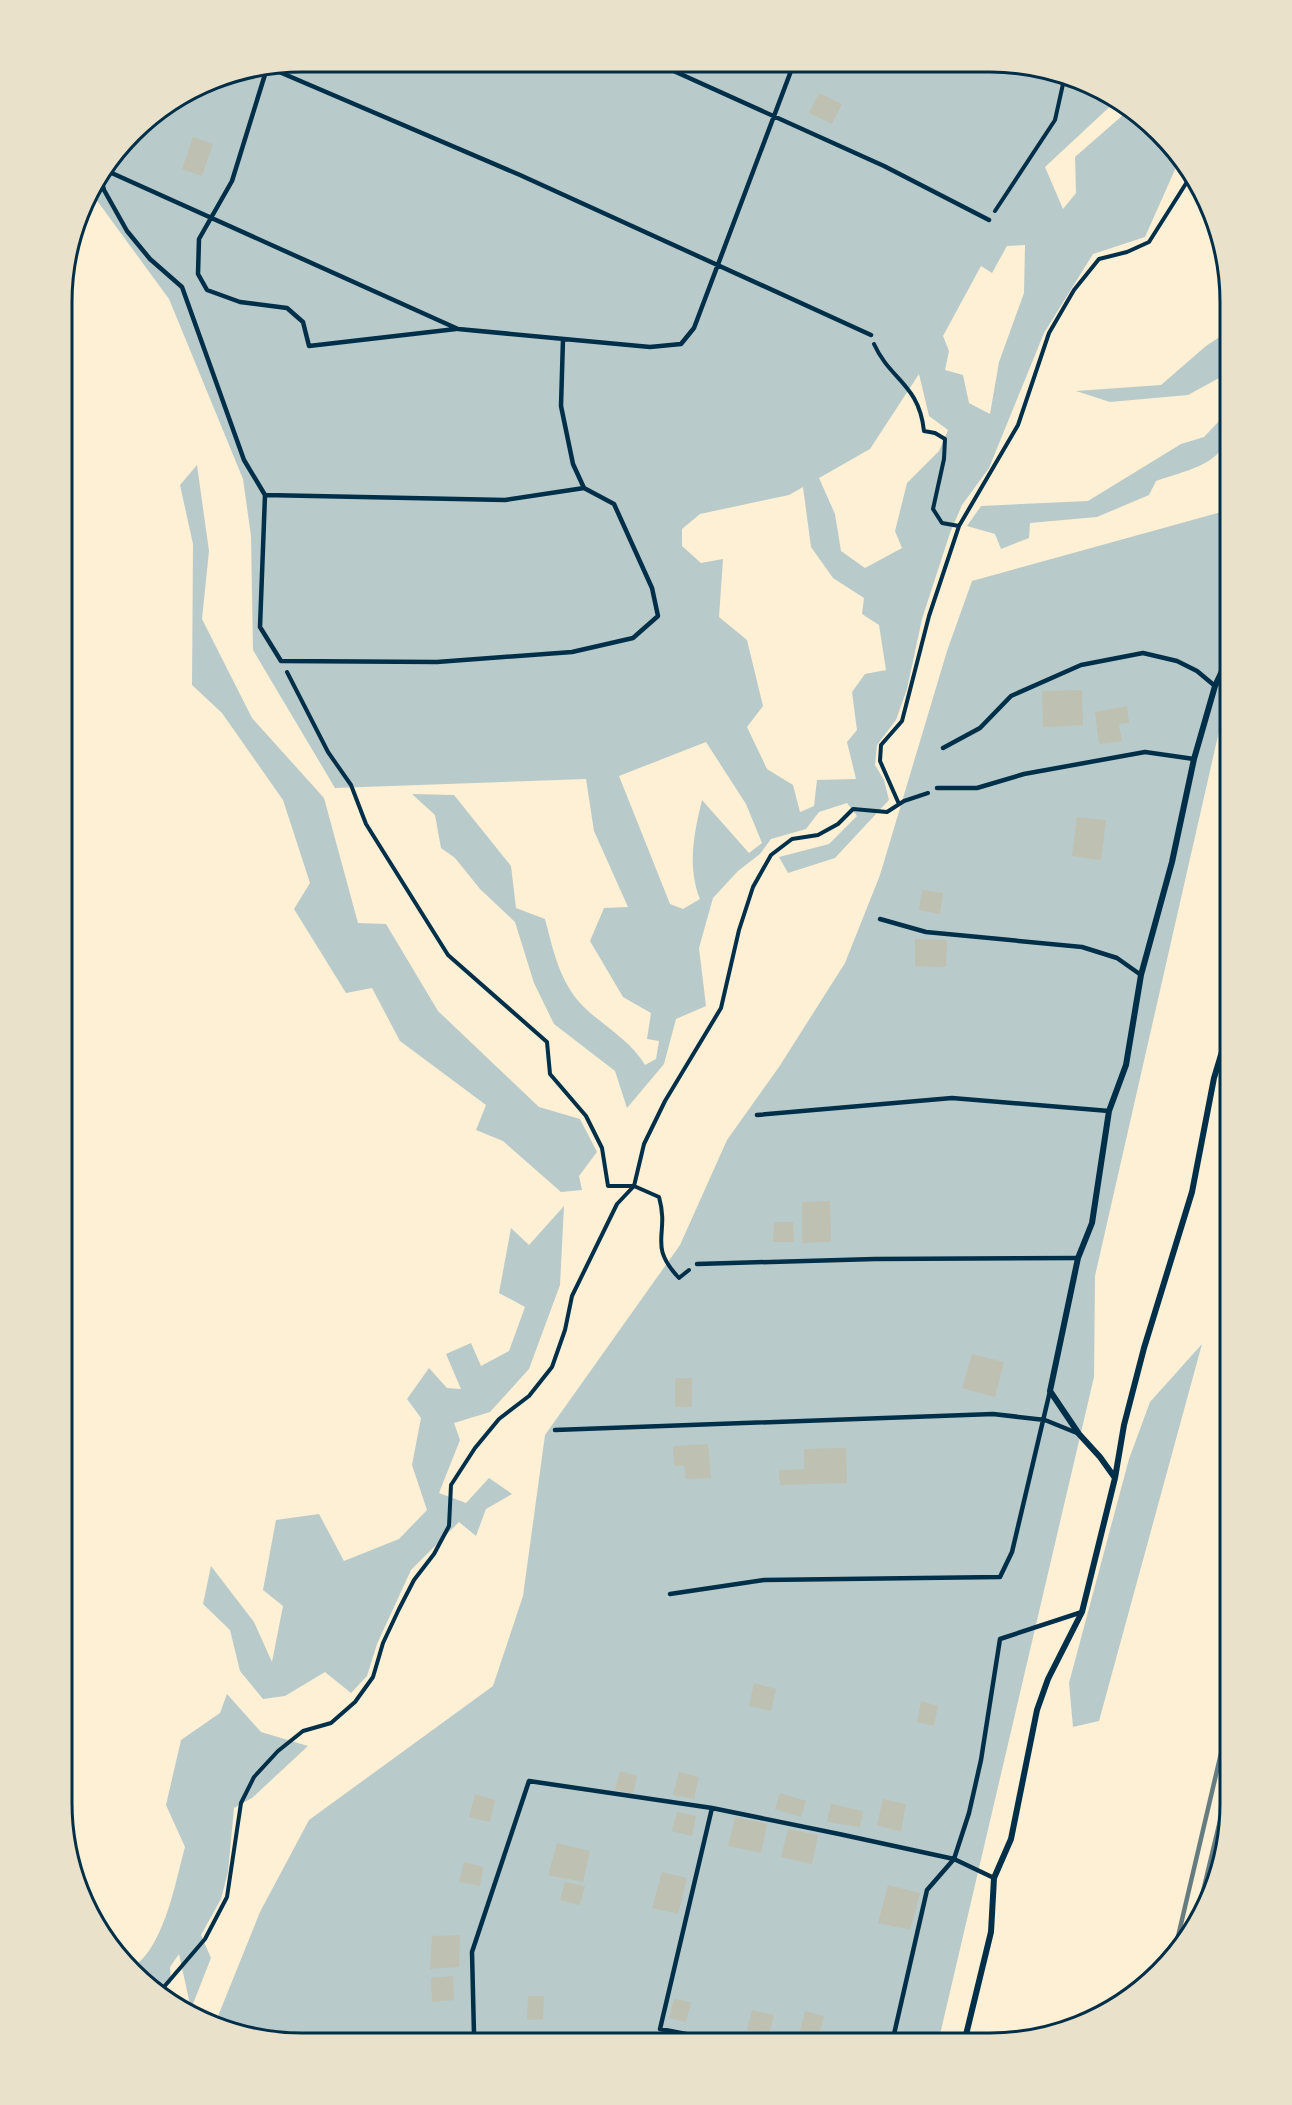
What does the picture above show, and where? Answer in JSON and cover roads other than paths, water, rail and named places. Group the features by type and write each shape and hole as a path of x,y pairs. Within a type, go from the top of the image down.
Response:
{"street":[{"path":"1115,1478 1079,1434 1050,1391 1078,1258 1092,1223 1109,1111 1126,1065 1141,975 1172,862 1194,759 1220,675"},
{"path":"966,2033 991,1932 994,1878 1011,1839 1037,1710 1048,1679 1082,1612 1115,1478 1124,1425 1144,1348 1192,1192 1214,1078 1220,1058"}],"lane":[{"path":"676,72 884,166 989,220"},
{"path":"267,75 232,181 214,218 199,239 198,274 207,290 240,302 287,308 303,322 309,346 458,329 650,347 681,344 694,328 790,72"},
{"path":"280,73 520,175 871,335"},
{"path":"112,173 458,329"},
{"path":"103,187 127,231 150,259 182,287 244,459 265,495 260,627 281,661 437,662 572,652 633,638 658,616 652,588 614,504 584,488 505,500 265,495"},
{"path":"563,339 561,406 573,464 584,488"},
{"path":"942,748 980,728 1011,696 1081,665 1143,653 1177,661 1197,671 1215,686"},
{"path":"937,788 977,788 1024,774 1145,752 1194,759"},
{"path":"880,919 926,932 1082,947 1117,958 1141,975"},
{"path":"758,1115 952,1098 1109,1111"},
{"path":"697,1264 875,1259 1078,1258"},
{"path":"670,1594 764,1580 1000,1577 1012,1552 1050,1391"},
{"path":"555,1430 993,1414 1045,1420 1079,1434"},
{"path":"894,2033 927,1890 954,1859 969,1813 981,1760 1000,1639 1082,1612"},
{"path":"474,2033 472,1952 529,1781 712,1808 954,1859 994,1878"},
{"path":"684,2033 660,2028 712,1808"}],"railway":[{"path":"1178,1935 1220,1758"},
{"path":"1203,1890 1219,1824"}]}
